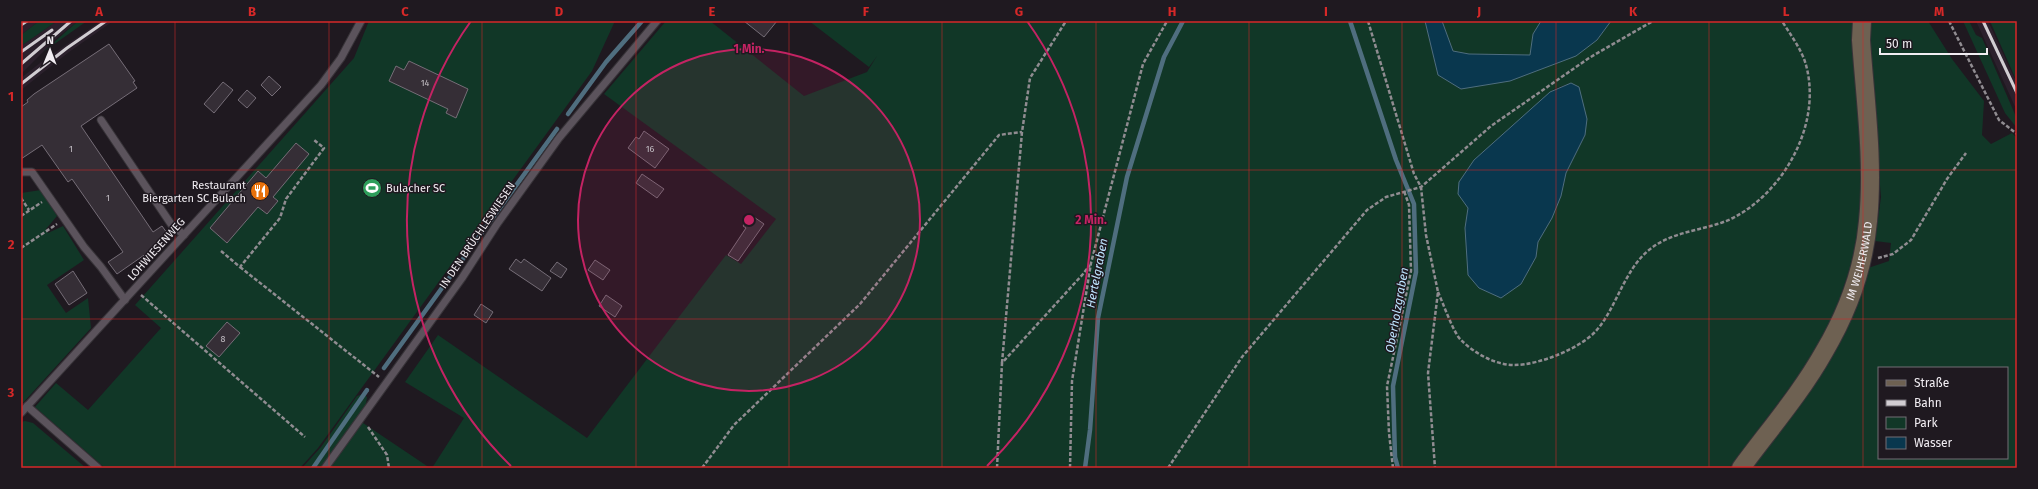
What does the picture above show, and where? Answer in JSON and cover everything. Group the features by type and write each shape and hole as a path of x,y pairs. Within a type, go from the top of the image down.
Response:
{"street":[{"name":"IM WEIHERWALD","path":"1741,468 1824,354 1843,315 1856,280 1868,222 1870,198 1861,40 1862,21"}],"lane":[{"name":"LOHWIESENWEG","path":"21,413 321,85 341,58 361,21"},
{"name":"IN DEN BRÜCHLESWIESEN","path":"325,468 462,278 497,224 558,138 657,21"},
{"path":"101,120 171,224 184,235"},
{"path":"21,172 32,172 64,220 125,300"},
{"path":"27,406 98,468"}],"path":[{"path":"997,468 1002,363 1022,132 1030,78 1066,21"},
{"path":"1070,468 1072,381 1091,263 1143,64 1167,21"},
{"path":"1368,21 1414,174 1420,186 1426,235 1438,292 1460,340 1481,355 1496,362 1513,365 1549,358 1574,347 1596,331 1640,259 1650,249 1677,235 1719,224 1734,217 1748,209 1772,188 1785,173 1799,144 1807,114 1810,89 1806,64 1782,21"},
{"path":"1168,468 1242,357 1367,210 1386,197 1420,186 1491,126 1589,58 1653,21"},
{"path":"1949,21 1999,120 2017,134"},
{"path":"702,468 734,425 860,304 1000,135 1022,132"},
{"path":"240,268 280,218 286,199 324,148 314,140"},
{"path":"1861,258 1878,258 1893,254 1911,240 1947,179 1966,153"},
{"path":"1393,468 1388,433 1387,386 1411,271 1409,205 1405,191"},
{"path":"21,216 49,197"},
{"path":"21,198 29,210"},
{"path":"21,248 64,220"},
{"path":"221,251 240,268 386,382"},
{"path":"1002,363 1083,274 1091,263"},
{"path":"135,289 305,437"},
{"path":"1435,468 1428,373 1438,292"},
{"path":"361,418 387,455 389,468"}],"shaded area":[{"path":"21,21 39,21 21,35"},
{"path":"57,21 78,21 58,37 21,74 21,46"},
{"path":"101,21 113,21 69,52 21,90 21,78 44,60"},
{"path":"1976,21 1988,21 2017,83 2017,111"}],"green space":[{"path":"39,21 57,21 21,46 21,35"},
{"path":"78,21 87,21 43,52"},
{"name":"Bulacher SC","path":"369,21 615,21 592,71 318,448 300,468 105,468 35,407 56,383 88,410 161,328 135,305 354,58"},
{"path":"666,21 710,21 804,96 867,72 877,56 869,67 809,21 1425,21 1438,75 1461,89 1597,40 1611,21 1856,21 1863,192 1857,247 1833,319 1815,354 1729,468 432,468 464,418 405,382 438,335 587,438 726,255 741,264 776,219 604,94","holes":["1571,83 1585,135 1566,173 1561,196 1552,218 1538,242 1536,257 1521,284 1465,228 1468,208 1531,111 1554,89"]},
{"path":"1442,21 1541,21 1533,34 1531,55 1469,54 1453,51"},
{"path":"1870,21 1928,21 1952,59 1984,101 1982,135 1991,144 2012,133 2017,138 2017,468 1752,468 1868,268 1889,261 1891,243 1875,241 1881,197 1869,59"},
{"path":"1963,21 1969,21 1976,35 1982,38 2017,119 2017,128 2005,113"},
{"path":"1990,21 2017,21 2017,82"},
{"path":"41,190 57,216 46,229 48,233 63,226 84,260 47,285 66,313 88,298 91,328 21,405 21,193"},
{"path":"363,394 367,397 363,423 430,468 302,468 321,447 357,396"},
{"path":"25,421 33,423 86,468 21,468 21,422"}],"water":[{"path":"1425,21 1442,21 1453,51 1469,54 1530,55 1533,34 1541,21 1611,21 1597,40 1576,56 1510,81 1461,89 1438,75"},
{"path":"1571,83 1579,87 1587,119 1585,135 1566,173 1561,196 1552,218 1538,242 1536,257 1521,284 1501,298 1479,288 1468,275 1465,228 1468,208 1458,194 1459,182 1474,160 1550,92"}],"building":[{"path":"744,21 777,21 764,37"},
{"path":"109,44 135,81 133,82 137,88 81,126 153,232 162,226 170,237 117,274 108,262 123,252 72,179 68,182 42,145 21,159 21,107 28,102 27,100 34,94"},
{"path":"409,61 468,89 456,118 446,113 448,109 389,81 396,66 404,70"},
{"path":"269,76 281,87 272,96 261,85"},
{"path":"223,82 233,90 214,113 204,104"},
{"path":"247,90 256,98 247,108 238,100"},
{"path":"644,131 669,149 655,168 628,148 636,137 639,139"},
{"path":"296,143 309,154 273,197 278,201 267,214 258,207 227,243 210,228 258,171 266,178"},
{"path":"642,174 664,189 657,198 636,183"},
{"path":"751,215 764,224 738,261 728,255 746,228 743,226"},
{"path":"516,259 521,263 524,259 551,278 542,291 509,269"},
{"path":"595,260 610,270 603,280 588,270"},
{"path":"557,262 567,269 561,278 550,271"},
{"path":"73,271 87,293 69,305 55,284"},
{"path":"606,295 622,306 615,317 599,306"},
{"path":"481,304 493,312 486,323 474,315"},
{"path":"227,322 240,333 219,357 206,346"}],"waterway":[{"path":"568,114 606,62 642,21"},
{"name":"Hertelgraben","path":"1085,468 1090,430 1098,318 1127,177 1164,57 1183,21"},
{"name":"Oberholzgraben","path":"1350,21 1396,160 1414,204 1416,272 1393,386 1395,457 1398,468"},
{"path":"384,368 557,129"},
{"path":"313,468 367,390"}],"railway":[{"path":"21,25 27,21"},
{"path":"21,64 71,21"},
{"path":"21,84 67,48 106,21"},
{"path":"1983,21 2017,93"},
{"path":"21,52 52,30"}],"place":[{"name":"Bulacher SC","path":"372,188"},
{"name":"Restaurant Biergarten SC Bulach","path":"260,191"}]}
